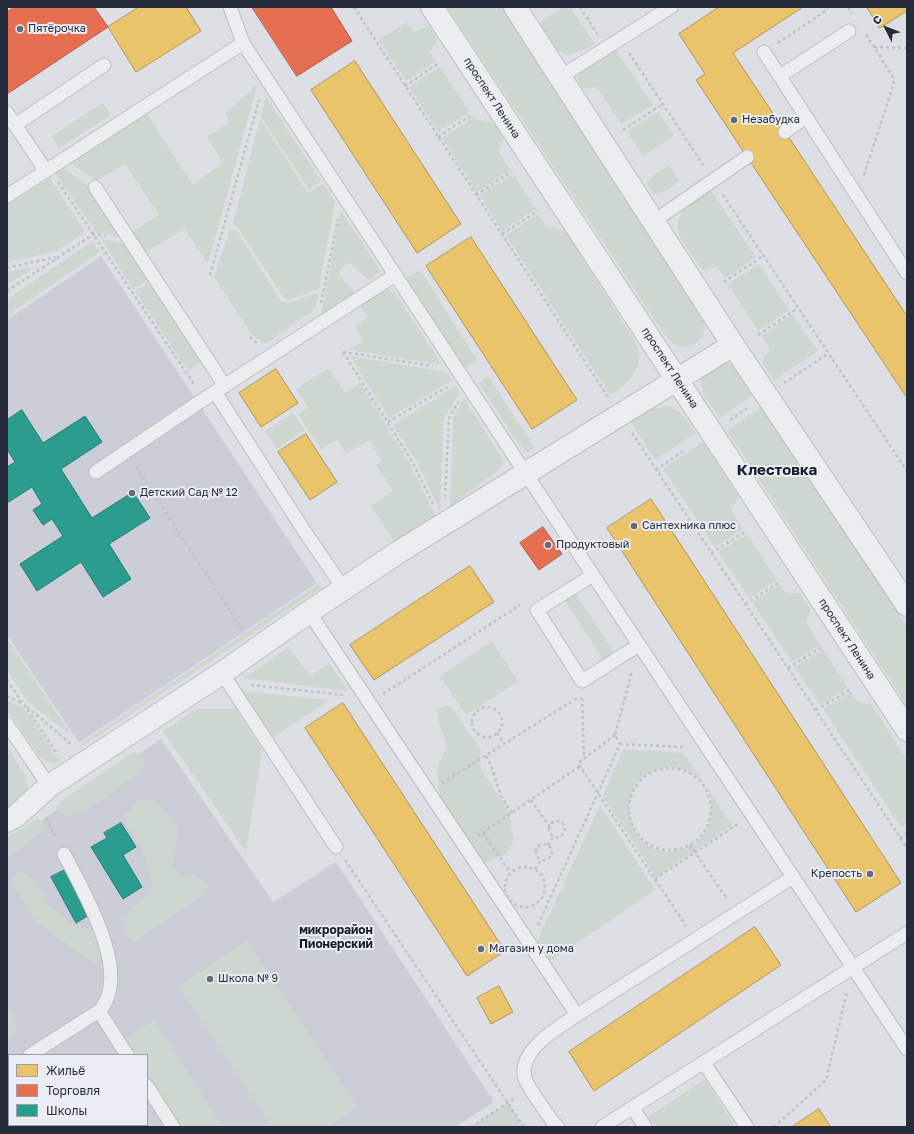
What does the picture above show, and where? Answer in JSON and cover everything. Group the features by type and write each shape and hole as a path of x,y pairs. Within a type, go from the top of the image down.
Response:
{"street":[{"name":"проспект Ленина","path":"432,7 907,730"},
{"path":"515,7 733,345 907,605"},
{"path":"7,821 46,781 225,678 309,612 397,553 733,345"}],"lane":[{"path":"230,7 243,43 265,77 907,1049"},
{"path":"560,77 671,7"},
{"path":"780,76 849,31"},
{"path":"7,196 243,43"},
{"path":"764,52 907,273"},
{"path":"15,125 104,65"},
{"path":"7,113 47,170"},
{"path":"785,132 806,117"},
{"path":"654,221 747,157"},
{"path":"95,187 220,389 306,532 344,589"},
{"path":"96,472 395,275"},
{"path":"593,575 537,610 582,681 639,645"},
{"path":"309,612 578,1015"},
{"path":"225,678 336,847"},
{"path":"7,724 46,781"},
{"path":"32,1054 99,1011 104,1006 110,984 110,971 101,928 64,854"},
{"path":"558,1127 553,1122 527,1082 525,1070 528,1057 535,1046 545,1037 578,1015 793,877"},
{"path":"602,1127 907,934"},
{"path":"99,1011 126,1054"},
{"path":"704,1063 747,1127"},
{"path":"148,1088 173,1127"},
{"path":"633,1108 645,1127"}],"path":[{"path":"580,7 606,48"},
{"path":"764,52 827,10 828,7"},
{"path":"848,7 852,14"},
{"path":"857,196 894,80 892,74 865,34"},
{"path":"620,40 907,471"},
{"path":"874,47 907,48"},
{"path":"405,86 439,63"},
{"path":"210,275 265,77"},
{"path":"623,130 663,104"},
{"path":"438,137 474,114"},
{"path":"47,170 94,234 204,400"},
{"path":"476,194 512,171"},
{"path":"316,326 343,195"},
{"path":"502,234 538,211"},
{"path":"7,291 94,234"},
{"path":"724,282 763,256"},
{"path":"7,268 59,257"},
{"path":"758,335 798,308"},
{"path":"443,525 413,463 343,352 463,378"},
{"path":"779,386 828,354"},
{"path":"387,423 463,378"},
{"path":"443,525 449,418 463,378"},
{"path":"724,424 754,403"},
{"path":"656,470 683,451"},
{"path":"126,452 246,636"},
{"path":"711,553 746,531"},
{"path":"745,604 780,582"},
{"path":"225,678 368,700 526,601"},
{"path":"639,645 615,735 578,763 695,940"},
{"path":"788,668 823,646"},
{"path":"7,680 63,762 46,781"},
{"path":"816,710 851,689"},
{"path":"429,792 582,695 584,758"},
{"path":"7,696 24,705 73,746"},
{"path":"488,708 492,709 499,715 501,724 497,733 488,737 479,735 475,731 472,722 473,717 479,710 488,708"},
{"path":"497,733 504,744"},
{"path":"615,735 620,744"},
{"path":"620,744 708,749"},
{"path":"530,944 620,744"},
{"path":"486,756 490,763 501,796 512,812"},
{"path":"464,845 580,766"},
{"path":"673,768 686,772 697,778 705,788 710,800 711,813 708,826 700,837 690,845 677,850 663,850 650,845 639,836 630,818 629,811 631,797 638,784 648,775 660,770 673,768"},
{"path":"531,800 550,827 550,831 554,836 562,836 565,831 565,826 558,821 553,822 550,827"},
{"path":"44,813 64,854"},
{"path":"655,879 752,815"},
{"path":"483,833 510,872"},
{"path":"900,838 907,833"},
{"path":"548,845 554,836"},
{"path":"540,845 548,845 552,849 553,855 546,860 541,860 537,856 537,849 540,845"},
{"path":"690,845 737,913"},
{"path":"336,847 524,1127"},
{"path":"535,869 541,860"},
{"path":"522,867 535,869 544,879 545,892 537,903 524,907 512,903 507,898 504,884 510,872 516,868 522,867"},
{"path":"774,1127 826,1080 848,991"},
{"path":"471,1127 508,1102"}],"shaded area":[{"path":"447,7 502,7 702,316 705,324 705,331 700,340 686,347 676,345 665,335"},
{"path":"563,7 570,7 595,44 581,51 567,55 555,49 538,24"},
{"path":"407,22 415,33 428,25 438,39 430,52 436,61 406,81 379,40"},
{"path":"615,49 653,105 621,124 597,87 582,89 577,78 582,69"},
{"path":"440,67 470,112 438,132 409,87"},
{"path":"257,85 208,264 185,229 144,253 131,233 159,215 125,164 96,181 70,163 147,114 193,185 223,163 207,137 229,123 226,113"},
{"path":"266,97 321,181 309,189 261,117"},
{"path":"103,103 111,115 59,148 52,136"},
{"path":"658,112 674,136 643,156 627,131"},
{"path":"474,117 476,120 495,123 504,138 498,150 510,170 477,192 442,138"},
{"path":"260,119 308,193 323,184 335,201 319,289 289,300 283,297 239,229 233,224"},
{"path":"669,165 679,181 664,192 653,193 647,184 653,176"},
{"path":"63,168 93,189 127,240 96,232 55,173"},
{"path":"513,174 536,209 502,231 480,195"},
{"path":"50,178 85,232 57,251 7,262 7,205"},
{"path":"709,188 756,257 725,278 717,267 702,270 683,243 678,230 680,215 684,209 689,203"},
{"path":"341,211 381,272 368,280 350,263 344,266 339,275 355,292 321,316"},
{"path":"538,214 546,226 566,232 635,341 639,358 635,371 625,385 610,395 506,235"},
{"path":"230,229 237,232 282,302 289,303 319,292 315,309 265,344 252,335 214,277"},
{"path":"101,239 130,245 151,278 133,289"},
{"path":"93,241 100,252 7,316 7,299"},
{"name":"Детский Сад № 12","path":"101,256 317,583 79,743 7,635 7,320"},
{"path":"759,264 789,310 758,331 728,284"},
{"path":"28,267 31,270 7,285 7,272"},
{"path":"420,270 477,360 463,369 405,279"},
{"path":"152,280 205,359 188,371 135,291"},
{"path":"388,288 394,292 442,365 349,350 364,341 355,326 368,317 358,303 379,290"},
{"path":"792,314 818,351 774,380 762,361 770,349 762,336"},
{"path":"350,356 446,372 452,380 389,418"},
{"path":"725,363 735,367 754,394 720,418 707,400 701,380 704,374 710,369"},
{"path":"329,368 345,393 360,383 410,464 435,515 394,541 371,506 393,491 376,465 382,461 369,440 346,454 337,439 321,449 298,414 308,407 296,389"},
{"path":"488,376 535,448 528,452 519,445 479,383"},
{"path":"456,386 460,392 444,418 440,511 416,460 393,425"},
{"path":"464,398 504,462 499,470 450,506 453,419"},
{"path":"670,406 683,415 696,433 655,460 631,422 651,409"},
{"path":"763,406 907,627 907,706 727,430"},
{"path":"293,413 305,430 277,449 265,431"},
{"path":"703,442 739,497 731,510 743,529 715,547 663,469"},
{"path":"747,534 777,580 749,598 718,552"},
{"path":"318,584 321,588 83,746 81,744"},
{"path":"780,585 786,593 800,593 811,610 806,622 820,645 792,662 752,602"},
{"path":"572,588 618,658 607,665 561,595"},
{"path":"7,639 69,732 68,733 28,702 7,670"},
{"path":"492,641 518,681 466,715 440,676"},
{"path":"289,647 310,676 329,663 348,691 243,678"},
{"path":"823,649 848,688 820,705 795,667"},
{"path":"240,691 329,700 273,737"},
{"path":"851,692 858,702 871,704 907,760 907,823 901,827 823,709"},
{"path":"7,700 24,708 59,760 55,763 50,763 39,756 7,709"},
{"path":"444,706 451,706 481,751 480,762 482,771 509,811 514,841 506,854 485,863 475,854 440,796 437,769 446,749 445,739 439,724 437,709"},
{"path":"196,709 236,709 262,750 246,852 163,731"},
{"name":"Школа № 9","path":"161,739 273,902 336,862 494,1102 455,1127 7,1127 7,844"},
{"path":"7,746 26,777 28,792 7,815"},
{"path":"623,749 684,753 732,825 656,877 603,796","holes":["671,767 691,772 703,782 710,795 712,811 709,826 698,841 683,849 665,851 650,847 639,837 631,823 629,808 632,793 640,779 656,769"]},
{"path":"134,752 143,756 146,761 138,774 88,809 70,815 59,812 56,807 61,801"},
{"path":"153,800 170,817 178,831 172,866 180,875 194,875 210,884 200,897 135,942 128,938 125,919 128,913 144,898 153,886 141,846 129,828 125,815 138,801"},
{"path":"600,805 655,890 547,963 535,946"},
{"path":"38,819 43,823 44,831 7,858 7,837"},
{"path":"23,873 36,881 48,905 55,909 71,924 92,931 102,947 101,954 96,963 77,952 38,923 12,883 15,875"},
{"path":"247,941 357,1107 328,1127 272,1127 179,986"},
{"path":"7,1004 15,1019 16,1028 15,1033 7,1042"},
{"path":"154,1020 223,1127 178,1127 148,1080 148,1054 132,1054 123,1040"},
{"path":"705,1079 733,1123 733,1127 655,1127 648,1117"},
{"path":"508,1103 524,1127 471,1127"}],"building: Жильё":[{"path":"139,7 186,7 201,31 136,72 108,27"},
{"path":"719,7 803,7 733,53 907,316 907,398 696,80 705,74 679,34"},
{"path":"867,7 907,7 907,11 880,28"},
{"path":"355,61 461,224 417,253 311,90"},
{"path":"471,237 577,400 532,429 426,266"},
{"path":"276,369 298,403 261,427 239,393"},
{"path":"306,434 337,482 310,500 278,452"},
{"path":"651,499 901,883 856,912 607,528"},
{"path":"470,566 494,602 374,680 350,645"},
{"path":"343,703 505,951 467,976 305,728"},
{"path":"755,927 781,965 594,1091 569,1052"},
{"path":"499,986 513,1012 491,1024 477,998"},
{"path":"819,1109 831,1127 792,1127"}],"building: Торговля":[{"path":"15,7 94,7 108,27 7,94 7,12"},
{"path":"252,7 331,7 352,41 297,76"},
{"path":"543,527 562,554 539,570 520,543"}],"building: Школы":[{"path":"22,410 43,443 85,416 102,442 61,469 92,518 133,492 150,518 109,544 131,579 103,597 81,562 37,591 20,564 63,536 52,519 43,525 33,510 42,504 32,487 7,503 7,467 15,462 7,449 7,420"},
{"path":"121,823 136,847 123,855 142,887 123,899 91,847 107,838 104,833"},
{"path":"65,870 89,915 76,923 51,877"},
{"path":"8,1085 8,1126 26,1126 25,1127 7,1127"},
{"path":"53,1126 146,1126 144,1127"}],"place":[{"name":"Пятёрочка","path":"20,29"},
{"name":"Незабудка","path":"734,120"},
{"name":"Детский Сад № 12","path":"132,493"},
{"name":"Сантехника плюс","path":"634,526"},
{"name":"Продуктовый","path":"548,545"},
{"name":"Крепость","path":"870,874"},
{"name":"Магазин у дома","path":"481,949"},
{"name":"Школа № 9","path":"210,979"}],"district":[{"name":"Клестовка","path":"777,470"},
{"name":"микрорайон Пионерский","path":"336,937"}]}
